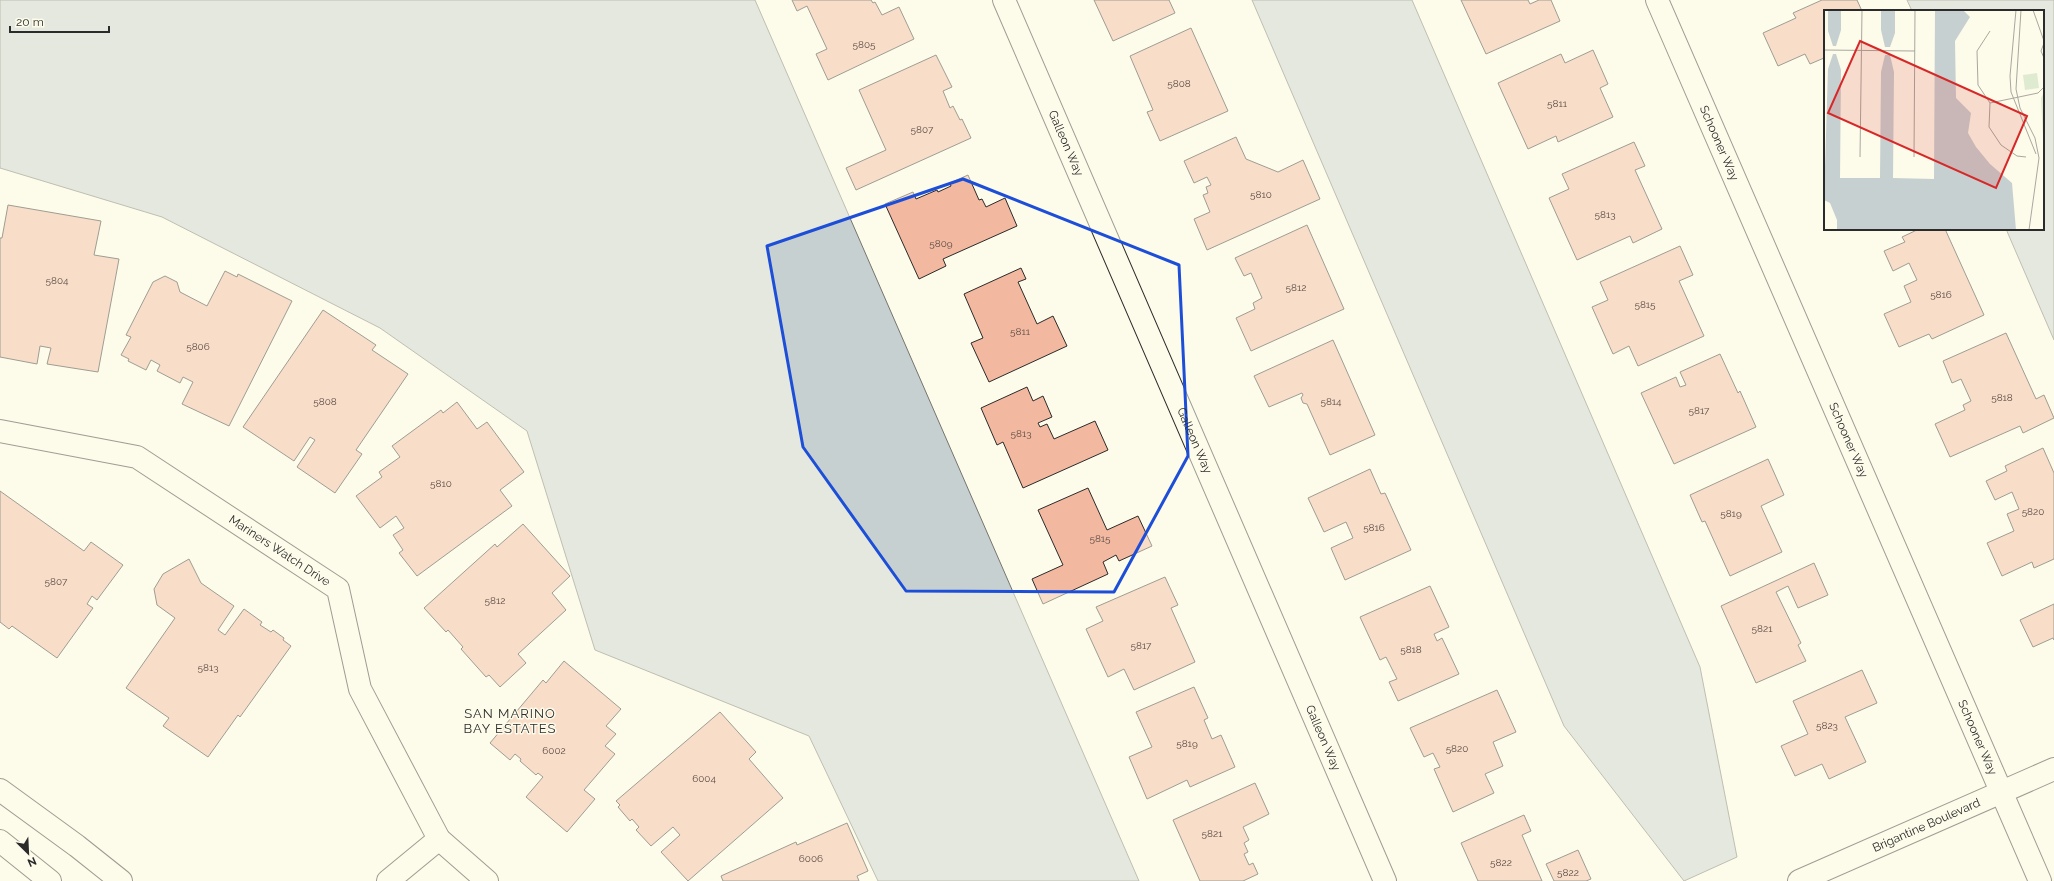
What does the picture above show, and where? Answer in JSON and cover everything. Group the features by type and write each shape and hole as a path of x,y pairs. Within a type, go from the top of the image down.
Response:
{"street":[{"name":"Galleon Way","path":"1004,0 1385,881"},
{"name":"Schooner Way","path":"1657,0 2040,881"},
{"name":"Mariners Watch Drive","path":"0,431 138,457 338,589 360,689 439,839 487,881"},
{"name":"Brigantine Boulevard","path":"1799,881 2054,769"},
{"path":"0,790 77,846 121,881"},
{"path":"388,881 439,839"},
{"path":"0,841 50,881"}],"highlighted area":[{"path":"963,179 1179,265 1188,456 1114,592 906,591 803,447 767,246"}],"shaded area":[{"path":"0,0 755,0 1139,881 878,881 809,736 595,650 527,431 380,328 162,217 0,168"},
{"path":"1252,0 1412,0 1700,667 1737,857 1684,881 1564,726"},
{"path":"1907,0 2054,0 2054,340 2006,230 2044,230 2044,10 1912,10"}],"building":[{"path":"792,0 871,0 873,3 875,2 882,15 899,7 914,39 828,80 816,54 827,49 807,6 797,11"},
{"path":"1094,0 1169,0 1175,13 1113,41"},
{"path":"1461,0 1528,0 1530,4 1539,0 1551,0 1560,21 1486,54"},
{"path":"1822,0 1857,0 1862,10 1824,10 1824,58 1810,64 1805,54 1778,66 1763,33 1796,18 1793,13"},
{"path":"1191,28 1228,111 1160,141 1147,112 1153,110 1130,56"},
{"path":"1593,50 1608,84 1600,88 1613,117 1558,142 1556,136 1528,149 1498,83 1561,54 1565,63"},
{"path":"936,55 952,87 943,91 950,108 953,106 960,120 962,119 971,138 856,190 846,168 886,150 859,90"},
{"path":"1236,137 1246,159 1278,172 1303,160 1320,199 1207,250 1194,219 1210,212 1203,195 1208,193 1206,187 1211,185 1207,177 1194,183 1184,161"},
{"path":"1634,142 1645,166 1635,170 1662,229 1633,243 1630,236 1577,260 1549,198 1569,189 1562,174"},
{"path":"968,175 979,200 982,199 986,207 1005,198 1017,226 943,259 946,266 919,279 885,204 913,192 916,199 937,190 938,192 951,186 950,183"},
{"path":"8,205 101,221 94,255 119,259 98,372 47,364 51,348 40,346 37,364 0,357 0,238 2,238"},
{"path":"1307,225 1344,309 1251,351 1236,318 1255,309 1253,303 1262,298 1251,273 1244,276 1235,258"},
{"path":"1917,230 1945,230 1984,315 1932,339 1929,334 1899,347 1884,314 1911,302 1904,286 1917,280 1909,263 1893,271 1884,251 1905,242 1902,237"},
{"path":"1680,246 1693,275 1679,281 1704,336 1638,366 1629,346 1613,354 1592,307 1608,300 1600,282"},
{"path":"1021,268 1026,279 1018,282 1037,324 1053,316 1067,346 989,382 971,343 983,338 964,294"},
{"path":"225,271 237,277 238,274 292,301 229,426 182,404 193,382 183,377 180,383 157,371 160,365 151,360 146,370 128,361 129,359 121,355 131,337 126,335 153,282 165,276 177,282 180,292 207,306"},
{"path":"323,310 376,345 372,350 408,374 356,450 362,454 335,493 297,467 315,440 310,437 294,461 243,427"},
{"path":"2006,333 2036,399 2044,395 2054,418 2023,433 2020,426 1950,457 1935,424 1965,410 1963,405 1971,401 1961,379 1952,383 1943,361"},
{"path":"1333,340 1375,435 1330,455 1307,404 1303,403 1301,398 1303,395 1302,393 1269,407 1254,376"},
{"path":"1720,354 1738,393 1740,391 1756,427 1674,464 1641,393 1676,377 1680,387 1686,385 1680,372"},
{"path":"1027,387 1033,401 1043,396 1052,417 1038,423 1040,427 1047,424 1054,439 1095,421 1108,450 1023,488 1003,442 997,445 981,408"},
{"path":"457,402 477,429 487,422 524,472 500,490 512,506 417,576 399,553 403,550 393,535 404,528 396,516 380,528 356,496 382,477 379,472 400,457 392,446 441,410 443,413"},
{"path":"2043,448 2054,473 2054,559 2034,568 2032,562 2002,576 1987,543 2014,531 2007,514 2019,509 2012,492 1995,500 1986,481 2007,471 2005,466"},
{"path":"1768,459 1784,495 1761,506 1782,552 1730,576 1705,521 1702,522 1690,495"},
{"path":"1370,469 1381,494 1385,493 1411,550 1345,580 1331,548 1353,538 1346,522 1324,532 1308,498"},
{"path":"1088,488 1107,530 1138,516 1152,546 1119,561 1116,555 1103,562 1108,574 1043,604 1032,579 1063,565 1038,510"},
{"path":"0,491 84,551 91,542 123,565 97,600 92,596 87,604 93,608 57,658 12,626 9,629 0,622"},
{"path":"523,524 570,576 552,593 566,610 518,654 526,663 500,687 489,675 486,677 461,649 463,647 448,630 446,632 424,608 495,544 497,547"},
{"path":"189,559 201,583 234,606 218,630 225,635 244,609 262,622 260,625 271,632 273,630 284,638 283,640 291,646 240,717 238,715 208,757 163,726 169,718 126,688 175,618 157,605 154,589 163,574"},
{"path":"1814,563 1828,595 1798,608 1788,586 1776,592 1801,643 1798,645 1806,661 1756,683 1721,606"},
{"path":"1165,577 1178,605 1171,608 1195,662 1134,690 1124,669 1108,677 1086,629 1103,621 1096,607"},
{"path":"1430,586 1449,627 1434,634 1437,641 1442,638 1459,674 1398,701 1389,682 1397,679 1386,657 1380,660 1360,617"},
{"path":"2054,604 2054,640 2053,638 2033,647 2020,620"},
{"path":"564,661 621,709 606,726 616,734 605,746 615,754 584,790 595,799 567,832 526,797 543,777 538,773 536,775 520,761 521,759 515,754 510,760 490,743 543,680 546,683"},
{"path":"1862,670 1877,703 1845,717 1866,762 1829,779 1822,764 1795,776 1781,746 1808,734 1793,701"},
{"path":"1194,687 1208,718 1204,720 1212,739 1221,735 1235,767 1190,787 1187,780 1147,799 1129,757 1152,747 1136,712"},
{"path":"1497,690 1516,732 1493,742 1503,766 1485,774 1494,793 1453,812 1434,769 1440,767 1433,753 1424,757 1410,728"},
{"path":"720,712 756,752 749,759 783,798 688,881 661,852 680,835 673,827 651,846 636,830 639,827 632,819 630,821 618,807 620,805 616,801"},
{"path":"1255,783 1269,814 1243,827 1249,840 1244,843 1248,852 1244,854 1249,865 1253,863 1258,874 1243,881 1200,881 1173,820"},
{"path":"1524,815 1531,831 1522,835 1542,881 1478,881 1461,843"},
{"path":"847,823 868,871 857,876 859,881 723,881 721,876 796,842 797,845"},
{"path":"1578,850 1591,879 1586,881 1554,881 1546,864"}],"district":[{"name":"SAN MARINO BAY ESTATES","path":"510,720"}]}
